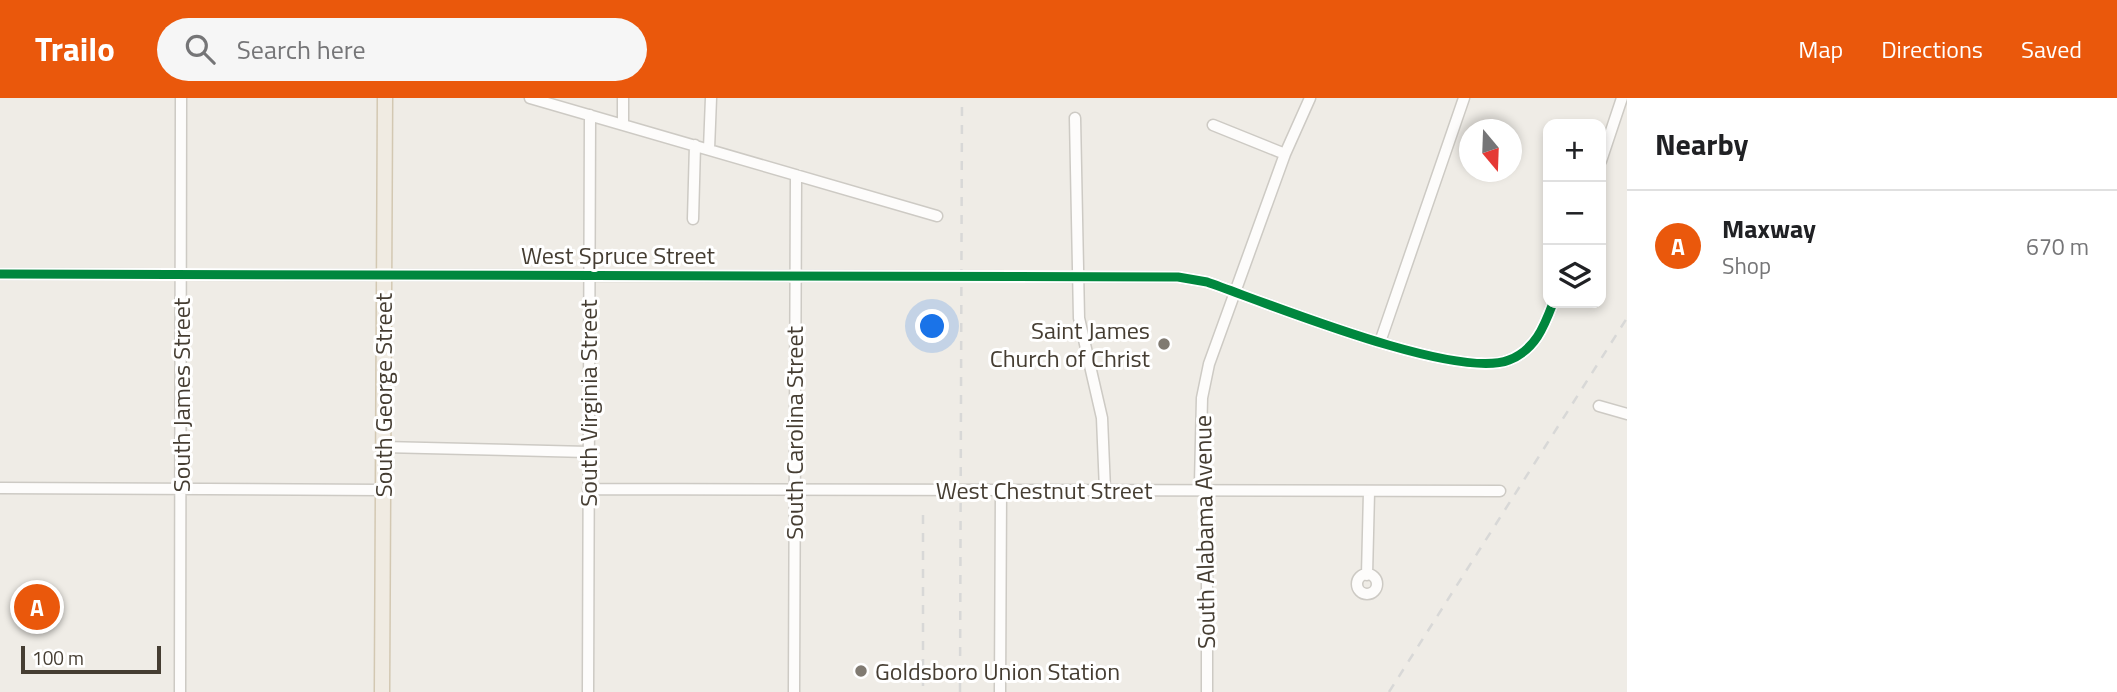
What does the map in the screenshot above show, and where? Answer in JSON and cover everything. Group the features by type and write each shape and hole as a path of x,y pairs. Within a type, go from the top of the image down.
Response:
{"main road":[{"name":"South George Street","path":"382,692 385,98"}],"street":[{"name":"South James Street","path":"180,692 181,98"},
{"path":"530,98 937,216"},
{"path":"623,98 623,124"},
{"path":"709,149 711,98"},
{"name":"South Alabama Avenue","path":"1207,692 1207,492 1200,483 1202,398 1209,364 1234,291 1285,154 1310,98"},
{"path":"1380,342 1464,98"},
{"path":"1606,147 1622,98"},
{"name":"South Virginia Street","path":"587,692 588,282 592,275 590,115"},
{"path":"1075,118 1077,276 1081,333 1102,418 1105,490"},
{"path":"1213,125 1285,154"},
{"path":"693,219 695,145"},
{"name":"South Carolina Street","path":"794,692 796,175"},
{"name":"West Spruce Street","path":"0,274 1178,277 1234,291 1380,342 1479,366 1500,363 1521,354 1541,333 1551,308"},
{"path":"1598,406 1627,414"},
{"path":"383,447 587,452"},
{"path":"0,488 382,490"},
{"name":"West Chestnut Street","path":"588,489 1500,491"},
{"path":"1000,490 1000,692"},
{"path":"1367,575 1369,492"}],"railway":[{"path":"960,692 962,98"},
{"path":"1389,692 1627,318"},
{"path":"923,515 923,692"}],"cycle path":[{"path":"0,274 1178,277 1207,282 1361,337 1406,350 1448,360 1484,364 1509,360 1526,350 1542,329 1551,308"}],"place":[{"name":"Saint James Church of Christ","path":"1164,344"},
{"name":"Maxway","path":"37,607"},
{"name":"Goldsboro Union Station","path":"861,671"}]}
